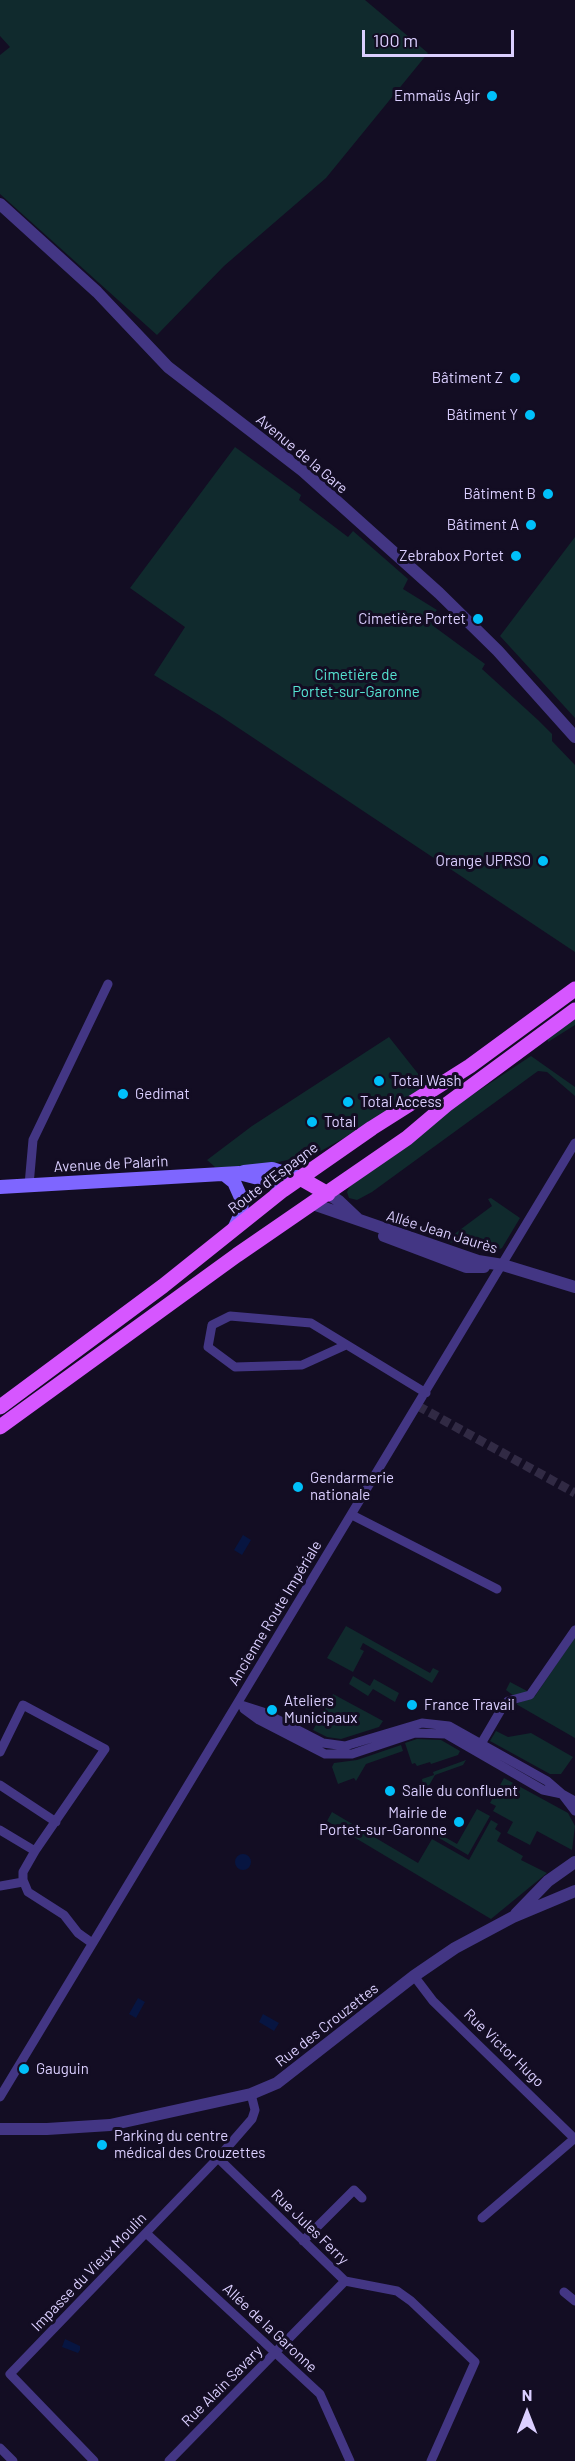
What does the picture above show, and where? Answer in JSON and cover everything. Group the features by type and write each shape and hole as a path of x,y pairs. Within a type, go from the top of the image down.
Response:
{"main road":[{"name":"Route d'Espagne","path":"0,1407 230,1233 283,1190 372,1128 470,1066 575,989"},
{"path":"0,1427 237,1255 328,1194 575,1010"},
{"name":"Avenue de Palarin","path":"0,1187 239,1173 253,1169 272,1169 300,1179"},
{"name":"Avenue de Palarin","path":"239,1173 266,1180 283,1190"},
{"path":"224,1174 234,1182 242,1200 239,1221 230,1233"},
{"path":"300,1179 328,1194"},
{"path":"283,1190 313,1204"}],"street":[{"name":"Avenue de la Gare","path":"0,204 97,292 168,367 303,471 439,593 498,651 575,737"},
{"path":"29,1185 33,1140 108,984"},
{"name":"Ancienne Route Impériale","path":"1,2092 238,1704 575,1143"},
{"name":"Allée Jean Jaurès","path":"328,1194 339,1200 359,1221"},
{"name":"Allée Jean Jaurès","path":"313,1204 373,1227 478,1261 503,1265 575,1287"},
{"path":"346,1345 302,1365 235,1367 208,1347 212,1325 230,1316 311,1323 426,1393"},
{"path":"352,1515 497,1589"},
{"path":"479,1748 508,1701 530,1695 575,1630"},
{"path":"238,1704 259,1720 325,1754 352,1754 423,1731 446,1734 479,1748 543,1790 562,1794 575,1800"},
{"path":"0,1752 23,1705 105,1749 23,1872 23,1882 28,1892 64,1915 78,1933 92,1943"},
{"path":"0,1785 56,1822"},
{"path":"562,1794 575,1811"},
{"path":"0,1830 35,1851"},
{"name":"Rue des Crouzettes","path":"513,1917 554,1876 575,1862"},
{"path":"0,1886 23,1882"},
{"name":"Rue des Crouzettes","path":"0,2129 110,2125 251,2094 278,2083 414,1976 455,1948 513,1917 575,1891"},
{"name":"Rue Victor Hugo","path":"414,1976 433,2001 574,2139"},
{"name":"Impasse du Vieux Moulin","path":"94,2461 10,2374 218,2158 252,2119 255,2110 251,2094"},
{"path":"482,2218 574,2139"},
{"name":"Rue Jules Ferry","path":"218,2158 345,2282 397,2291 411,2301 475,2362 431,2461"},
{"path":"303,2241 354,2190 362,2198"},
{"name":"Allée de la Garonne","path":"146,2233 320,2394 350,2461"},
{"name":"Rue Alain Savary","path":"169,2461 345,2282"},
{"path":"564,2292 575,2301"},
{"path":"0,2448 13,2461"}],"green space":[{"path":"0,0 365,0 428,53 326,178 224,266 157,335 0,194 0,55 10,47 0,36"},
{"name":"Cimetière de Portet-sur-Garonne","path":"235,447 301,495 299,500 348,537 353,531 408,579 403,589 437,610 430,618 432,625 485,664 482,669 552,734 552,741 575,765 575,952 219,715 154,675 185,627 130,588"},
{"path":"575,537 575,718 500,636"},
{"path":"575,1018 575,1025 548,1042 548,1038"},
{"path":"389,1037 427,1085 394,1110 319,1152 275,1163 229,1167 215,1167 207,1160 252,1126"},
{"path":"531,1056 575,1087 575,1096 547,1072 538,1071 372,1192 357,1200 349,1198 347,1192 350,1186 442,1115"},
{"path":"491,1198 520,1218 502,1248 493,1252 449,1242 449,1238 492,1206 488,1199"},
{"path":"346,1626 430,1673 433,1668 439,1671 432,1683 363,1643 360,1649 364,1651 353,1672 327,1658"},
{"path":"575,1637 575,1738 516,1704 535,1696"},
{"path":"353,1676 370,1686 374,1679 399,1693 395,1702 373,1689 368,1696 349,1684"},
{"path":"510,1682 529,1692 514,1696 506,1690"},
{"path":"333,1694 383,1721 379,1727 341,1739 327,1737 313,1730"},
{"path":"496,1731 508,1737 531,1733 573,1757 561,1774 550,1774 490,1741"},
{"path":"417,1739 441,1740 460,1751 458,1755 417,1766 415,1763 412,1764 405,1743"},
{"path":"401,1745 403,1751 366,1764 356,1781 354,1778 338,1784 332,1767 334,1763 357,1760"},
{"path":"466,1760 463,1765 435,1775 423,1796 420,1786 423,1784 422,1779 434,1775 433,1772"},
{"path":"504,1778 568,1813 575,1826 572,1850 537,1831 530,1845 507,1833 513,1822 493,1811 496,1806 490,1803"},
{"path":"408,1807 414,1811 408,1821 393,1812"},
{"path":"477,1809 490,1816 468,1855 434,1835 436,1832 457,1844"},
{"path":"332,1812 418,1863 432,1839 469,1860 491,1820 498,1824 495,1829 501,1833 497,1841 523,1856 521,1860 547,1873 491,1919 327,1821"}],"water":[{"path":"243,1535 251,1540 242,1555 234,1550"},
{"path":"243,1854 251,1862 243,1870 235,1862"},
{"path":"138,1998 145,2002 136,2018 129,2014"},
{"path":"263,2014 279,2023 274,2031 259,2022"},
{"path":"65,2339 80,2346 78,2353 62,2347"}],"tunnel":[{"path":"418,1406 575,1493"}],"place":[{"name":"Emmaüs Agir","path":"492,96"},
{"name":"Bâtiment Z","path":"515,378"},
{"name":"Bâtiment Y","path":"530,415"},
{"name":"Bâtiment B","path":"548,494"},
{"name":"Bâtiment A","path":"531,525"},
{"name":"Zebrabox Portet","path":"516,556"},
{"name":"Cimetière Portet","path":"478,619"},
{"name":"Orange UPRSO","path":"543,861"},
{"name":"Total Wash","path":"379,1081"},
{"name":"Gedimat","path":"123,1094"},
{"name":"Total Access","path":"348,1102"},
{"name":"Total","path":"312,1122"},
{"name":"Gendarmerie nationale","path":"298,1487"},
{"name":"France Travail","path":"412,1705"},
{"name":"Ateliers Municipaux","path":"272,1710"},
{"name":"Salle du confluent","path":"390,1791"},
{"name":"Mairie de Portet-sur-Garonne","path":"459,1822"},
{"name":"Gauguin","path":"24,2069"},
{"name":"Parking du centre médical des Crouzettes","path":"102,2145"}]}
